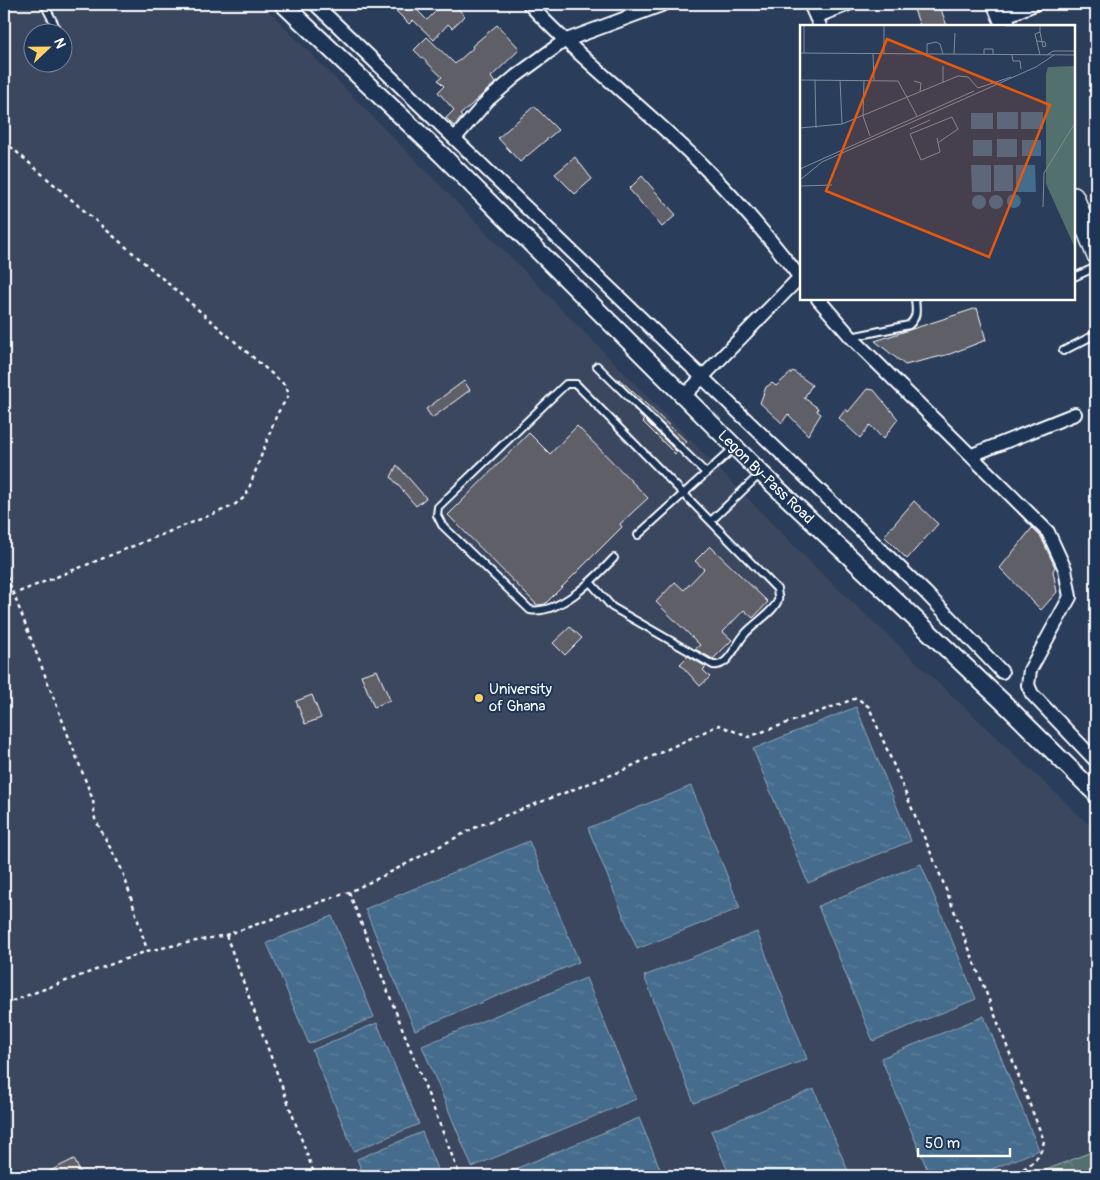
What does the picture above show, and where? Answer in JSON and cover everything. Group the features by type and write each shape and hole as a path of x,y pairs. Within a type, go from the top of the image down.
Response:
{"main road":[{"path":"1075,200 1096,254"}],"street":[{"name":"Legon By-Pass Road","path":"283,4 442,155 761,473 1004,703 1096,794"},
{"path":"315,4 702,376 924,592 1002,672"},
{"path":"529,4 564,42 698,162 800,276"},
{"path":"455,138 488,100 516,76 564,42 664,4"},
{"path":"810,4 818,22 848,4"},
{"path":"1002,16 1035,4"},
{"path":"683,397 800,278"},
{"path":"819,300 851,338 972,455 1048,532 1065,569 1070,597 1030,670 1028,685 1032,694 1096,761"},
{"path":"972,455 1075,414"}],"lane":[{"path":"44,4 53,22"},
{"path":"1075,277 1096,267"},
{"path":"851,338 909,325 915,320 917,314 915,300"},
{"path":"1063,351 1096,334"},
{"path":"597,366 706,473"},
{"path":"590,582 612,607 713,665 719,666 726,662 746,632 775,606 779,599 777,589 712,520 576,384 571,382 566,384 438,507 437,514 442,525 530,610 541,612 549,610 590,582 614,558"},
{"path":"638,535 735,447"},
{"path":"712,520 761,473"}],"path":[{"path":"4,141 286,386 289,394 277,414 246,496 233,506 4,598"},
{"path":"4,569 93,800 95,819 123,872 147,951"},
{"path":"4,1004 147,951 226,935 349,892 478,826 619,772 719,725 748,737 858,698 869,707 942,877 1044,1141 1042,1154 1023,1170 1008,1176"},
{"path":"349,892 460,1176"},
{"path":"226,935 315,1176"}],"shaded area":[{"name":"University of Ghana","path":"4,4 262,4 813,565 1096,831 1096,1176 4,1176"}],"green space":[{"path":"1096,1150 1096,1176 1031,1176"}],"water":[{"path":"856,707 911,841 808,883 753,749"},
{"path":"691,786 740,908 637,949 588,828"},
{"path":"529,841 579,962 415,1030 365,909"},
{"path":"921,864 976,999 873,1041 818,906"},
{"path":"332,916 374,1017 309,1044 267,943"},
{"path":"757,932 807,1059 694,1103 644,976"},
{"path":"586,978 636,1099 472,1167 422,1046"},
{"path":"984,1016 1039,1150 975,1176 930,1176 881,1058"},
{"path":"377,1023 419,1124 354,1151 312,1050"},
{"path":"814,1089 850,1176 730,1176 711,1131"},
{"path":"639,1118 663,1176 498,1176"},
{"path":"422,1132 440,1176 364,1176 357,1159"}],"building":[{"path":"389,4 411,4 427,20 443,4 453,4 465,16 452,28 448,24 434,40 413,20 409,24"},
{"path":"920,4 939,4 947,25 920,25 913,7"},
{"path":"497,25 520,49 491,77 495,83 460,115 462,117 454,126 446,118 454,110 438,92 444,86 438,80 442,77 414,50 427,37 455,64 473,48 472,46"},
{"path":"534,106 558,130 520,162 498,138"},
{"path":"575,157 592,179 575,194 555,174"},
{"path":"642,176 676,215 662,227 629,189"},
{"path":"977,308 986,340 950,354 905,365 875,341"},
{"path":"793,371 812,385 804,398 818,408 817,411 821,414 808,435 788,414 782,423 760,403 766,387 772,383 776,386"},
{"path":"619,379 687,442 684,445"},
{"path":"464,381 470,390 432,418 426,409"},
{"path":"867,389 874,390 898,419 883,439 870,425 860,438 839,418 846,409 848,412"},
{"path":"633,408 677,452 675,454 643,422"},
{"path":"577,426 648,498 620,524 622,527 545,604 537,605 448,515 529,433 550,454"},
{"path":"397,465 426,498 416,506 391,477"},
{"path":"914,501 938,524 907,559 884,536"},
{"path":"1032,528 1041,537 1055,567 1053,571 1057,592 1041,610 1000,568"},
{"path":"710,546 768,602 753,618 744,610 723,632 732,640 713,659 695,649 700,645 656,602 675,582 684,590 704,569 695,561"},
{"path":"570,627 582,638 565,655 553,643"},
{"path":"688,656 706,667 703,670 710,677 700,686 680,664"},
{"path":"377,670 390,700 374,707 361,675"},
{"path":"312,695 321,718 305,724 296,701"},
{"path":"74,1159 82,1176 40,1176"}],"place":[{"name":"University of Ghana","path":"479,698"}]}
